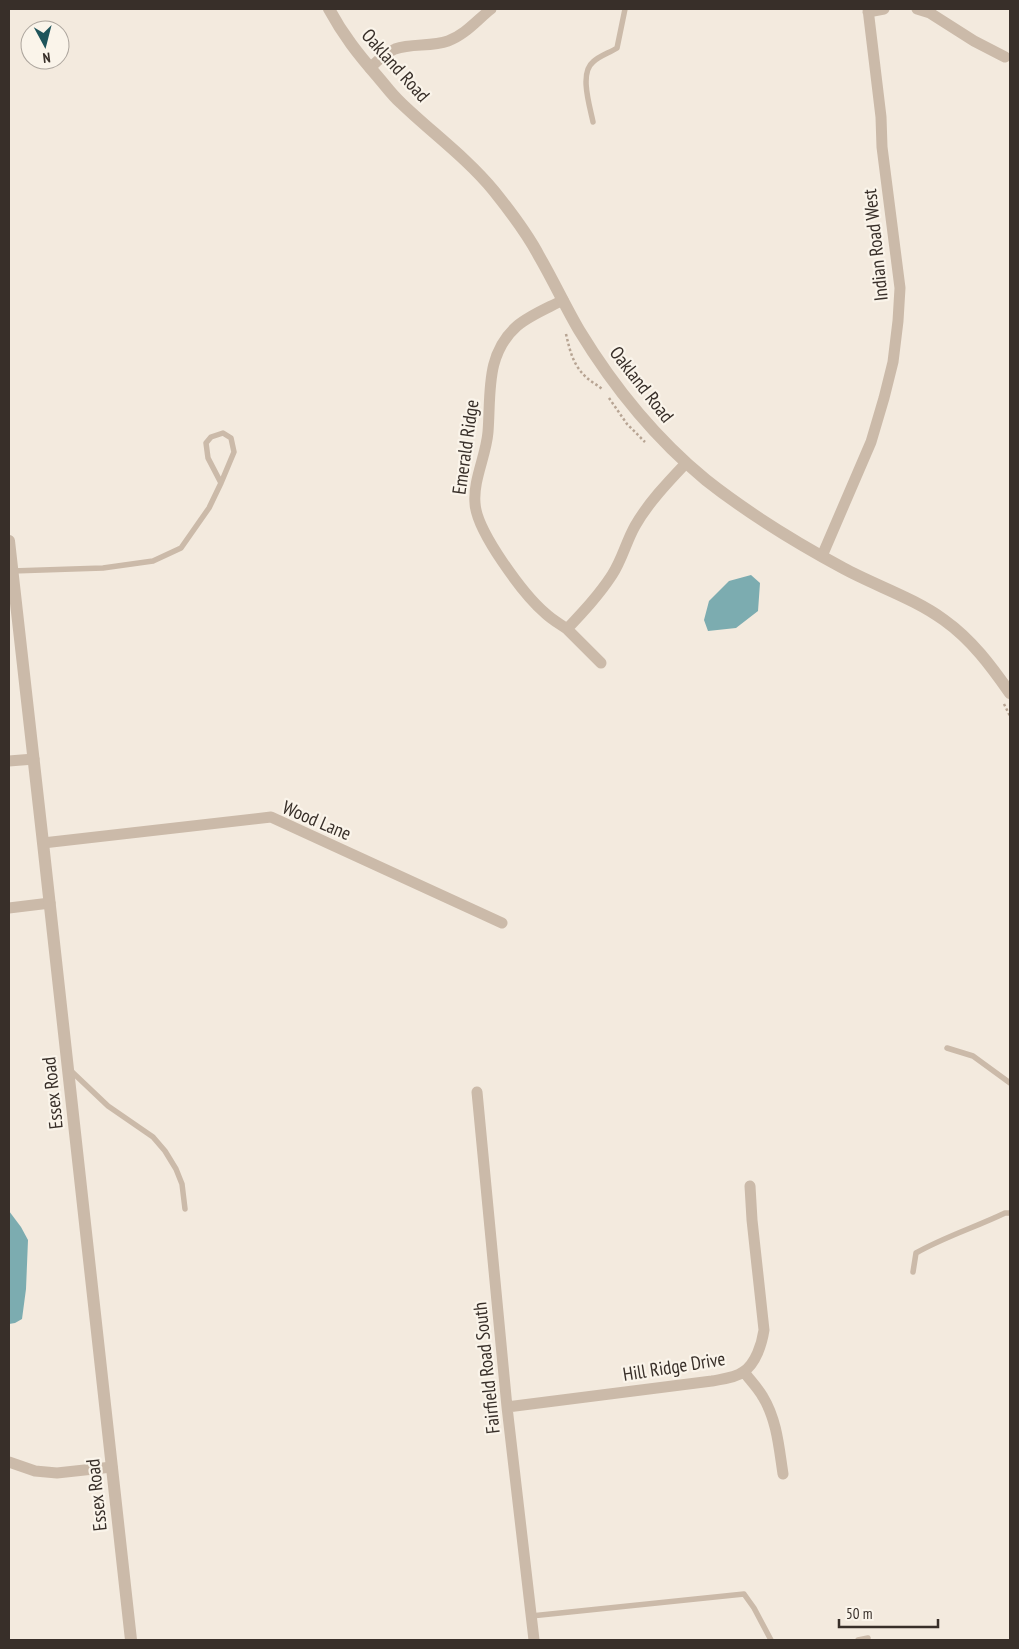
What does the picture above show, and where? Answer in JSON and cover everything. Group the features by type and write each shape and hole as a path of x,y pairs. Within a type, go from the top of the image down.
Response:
{"street":[{"name":"Oakland Road","path":"329,9 352,47 398,101 463,159 492,188 538,254 578,328 616,386 638,414 686,463 762,521 798,543 845,569 929,610 946,621 966,637 992,667 1007,697"},
{"path":"370,68 394,50 434,45 450,40 463,33 491,9"},
{"path":"868,10 884,9"},
{"path":"917,9 930,13 974,41 1005,57"},
{"name":"Indian Road West","path":"822,556 871,442 894,362 898,322 900,288 882,147 881,117 868,10"},
{"name":"Emerald Ridge","path":"563,300 517,326 504,341 494,360 490,381 488,435 484,459 475,489 474,504 484,534 525,592 545,614 567,629 601,663"},
{"path":"567,629 600,592 613,574 634,528 648,507 686,463"},
{"name":"Essex Road","path":"9,541 131,1640"},
{"path":"9,761 34,759"},
{"name":"Wood Lane","path":"43,843 271,818 502,923"},
{"path":"9,908 50,903"},
{"name":"Fairfield Road South","path":"477,1092 507,1407 534,1640"},
{"name":"Hill Ridge Drive","path":"507,1407 726,1379 744,1372 755,1358 761,1345 764,1330 750,1186"},
{"path":"744,1372 763,1397 771,1415 777,1434 783,1474"},
{"path":"9,1462 35,1471 57,1473 112,1467"}],"lane":[{"path":"593,122 586,85 587,71 592,62 617,48 625,9"},
{"path":"12,571 103,568 153,561 181,548 209,508 221,483 234,452 231,438 223,432 206,442 208,458 221,483"},
{"path":"947,1048 973,1056 1010,1083"},
{"path":"68,1068 108,1106 153,1136 176,1169 182,1184 186,1209"},
{"path":"913,1272 916,1254 938,1241 975,1228 1005,1213 1010,1213"},
{"path":"531,1616 744,1594 754,1608 771,1640"},
{"path":"858,1640 868,1638"}],"path":[{"path":"564,329 572,357 578,369 604,391 627,424 646,442"},
{"path":"1007,697 1010,716"}],"water":[{"path":"751,575 760,583 758,611 736,628 708,631 704,620 709,601 729,581"},
{"path":"9,1211 28,1240 26,1289 22,1319 9,1324"}]}
